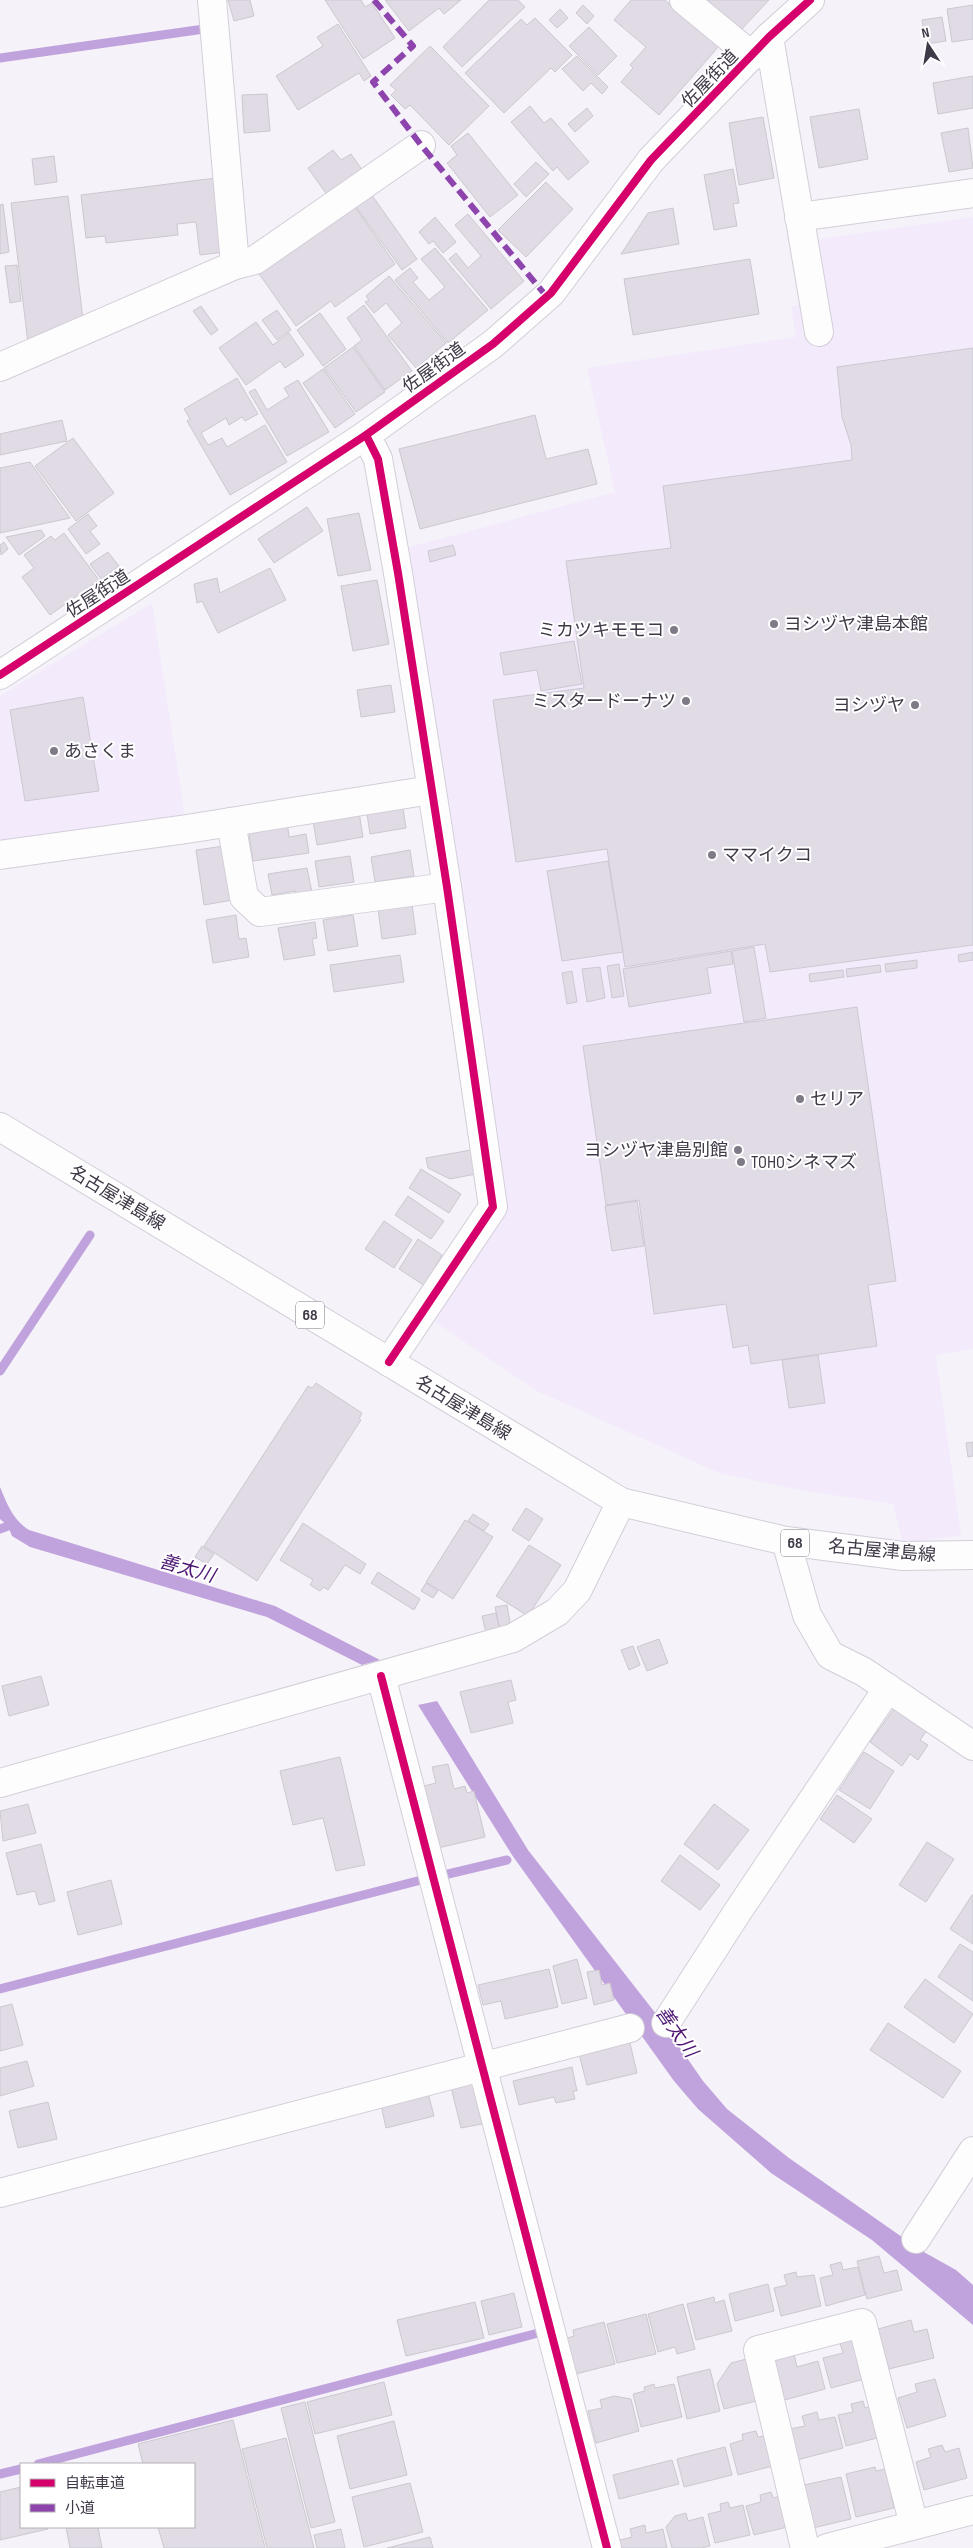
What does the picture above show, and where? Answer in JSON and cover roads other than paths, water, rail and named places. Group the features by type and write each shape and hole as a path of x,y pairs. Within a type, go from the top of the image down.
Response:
{"street":[{"path":"212,0 235,264"},
{"path":"684,0 761,47 799,217 819,332"},
{"name":"佐屋街道","path":"0,675 366,435 493,344 551,293 651,160 761,47 810,0"},
{"path":"0,367 235,264 255,260 421,145"},
{"path":"799,217 973,192"},
{"path":"366,435 378,459 447,887 493,1207 389,1362"},
{"path":"0,856 232,822 431,790"},
{"path":"232,822 244,897 260,912 447,887"},
{"name":"名古屋津島線","path":"0,1127 621,1502 786,1541 903,1556 973,1555"},
{"path":"0,1783 513,1638 557,1612 577,1591 621,1502"},
{"path":"786,1541 807,1615 830,1655 864,1672 973,1746"},
{"path":"381,1676 607,2548"},
{"path":"666,2023 743,1903 888,1688"},
{"path":"0,2193 630,2028"},
{"path":"916,2239 973,2151"},
{"path":"805,2548 758,2350 862,2323 914,2525"},
{"path":"827,2548 973,2510"}],"waterway":[{"path":"0,58 204,29"},
{"path":"0,1371 90,1235"},
{"path":"0,1529 8,1526"},
{"path":"444,1875 507,1860"},
{"path":"0,1989 425,1879"},
{"path":"42,2463 542,2332"},
{"path":"0,2474 20,2469"}],"place":[{"name":"ヨシヅヤ津島本館","path":"774,624"},
{"name":"ミカツキモモコ","path":"674,630"},
{"name":"ミスタードーナツ","path":"686,701"},
{"name":"ヨシヅヤ","path":"915,705"},
{"name":"あさくま","path":"54,751"},
{"name":"ママイクコ","path":"712,855"},
{"name":"セリア","path":"800,1099"},
{"name":"ヨシヅヤ津島別館","path":"738,1150"},
{"name":"TOHOシネマズ","path":"741,1162"}],"water label":[{"name":"善太川","path":"187,1569"},
{"name":"善太川","path":"676,2032"}]}
